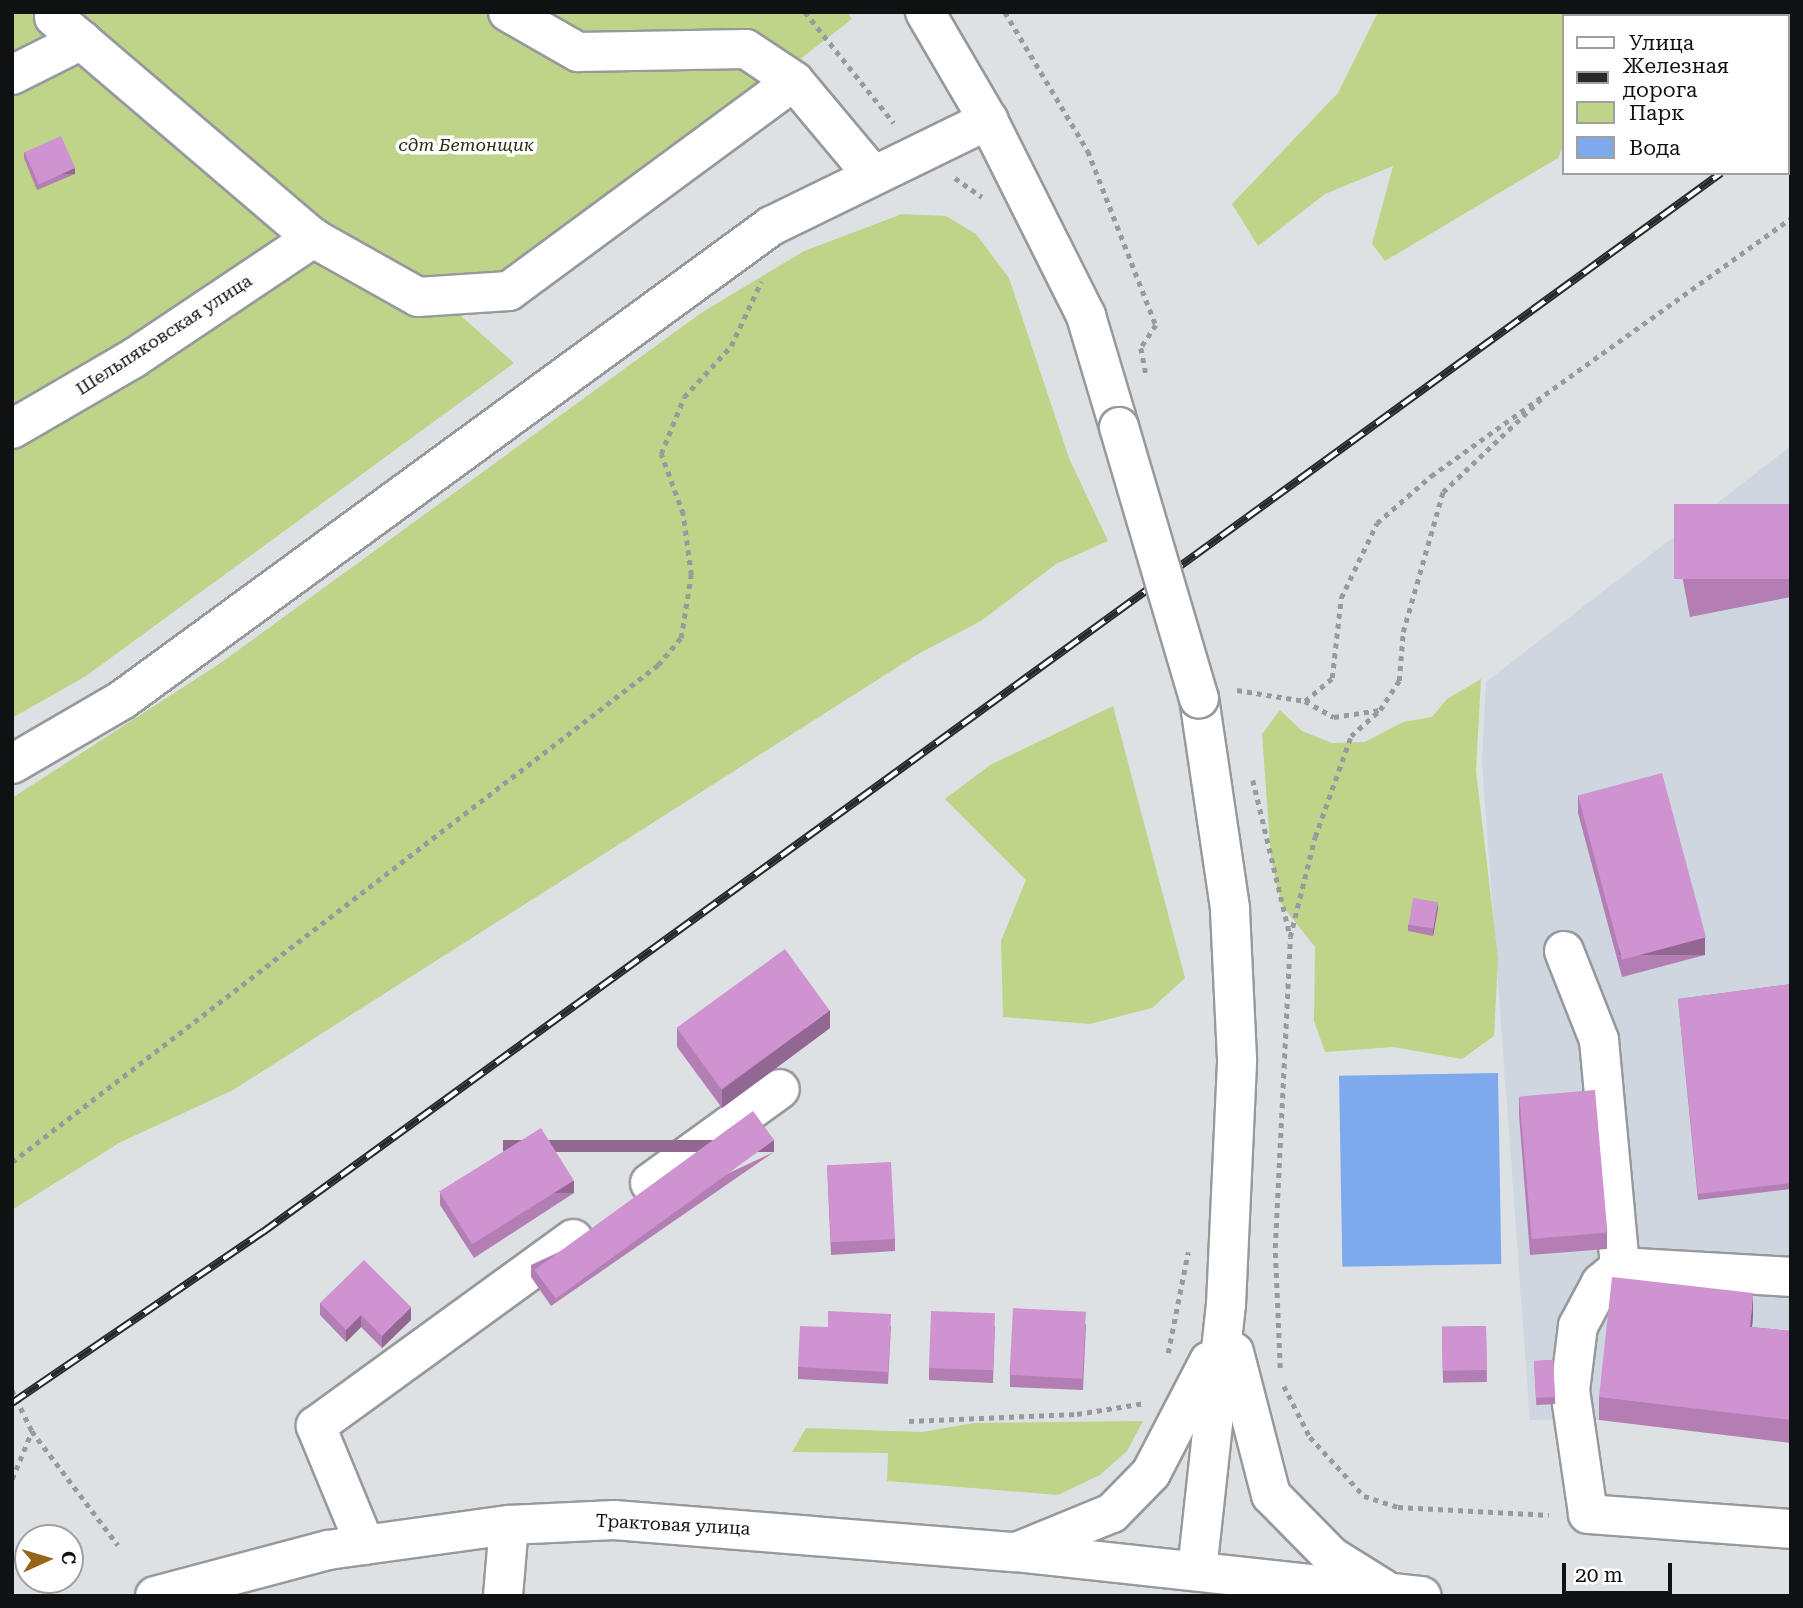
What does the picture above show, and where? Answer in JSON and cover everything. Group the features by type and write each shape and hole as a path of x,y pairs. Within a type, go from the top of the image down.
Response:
{"main road":[{"path":"508,12 578,52 746,49 794,81 870,172"},
{"path":"925,12 988,120 1086,316 1119,427 1216,700 1221,821 1237,1046 1226,1306 1197,1571"},
{"path":"12,75 68,29 313,238 418,297 509,291 794,81"},
{"path":"12,764 122,700 771,226 870,172 988,120"},
{"name":"Шельпяковская улица","path":"12,429 134,358 313,238"},
{"path":"1564,951 1599,1041 1620,1267"},
{"path":"365,1545 316,1426 780,1089"},
{"path":"1791,1277 1620,1267 1601,1283 1578,1326 1570,1390 1588,1514 1791,1529"},
{"path":"1015,1552 1112,1513 1151,1474 1200,1386 1226,1306"},
{"path":"1226,1306 1238,1382 1271,1495 1332,1557 1406,1594"},
{"name":"Трактовая улица","path":"155,1596 189,1582 365,1545 509,1525 614,1520 1015,1552 1406,1594"},
{"path":"503,1596 509,1525"}],"path":[{"path":"804,12 917,150"},
{"path":"1005,12 1088,151 1156,325 1142,348 1148,389"},
{"path":"1305,701 1332,678 1341,598 1377,523 1554,387 1791,218"},
{"path":"12,1162 658,665 681,638 691,575 683,514 661,454 684,397 731,346 759,290 771,226"},
{"path":"1554,387 1443,492 1403,632 1399,681 1380,710 1351,736 1315,837 1290,937 1275,1248 1280,1378 1304,1425 1364,1496 1387,1504 1588,1514"},
{"path":"1216,700 1231,688 1305,701 1334,717 1380,710"},
{"path":"1250,767 1290,937"},
{"path":"12,1390 32,1431 118,1545"},
{"path":"909,1421 1077,1414 1153,1396"},
{"path":"12,1479 32,1431"}],"shaded area":[{"path":"1791,446 1791,1355 1750,1350 1753,1316 1612,1301 1599,1420 1530,1420 1482,763 1486,682"}],"green space":[{"name":"сдт Бетонщик","path":"12,12 847,12 852,19 536,263 433,291 514,363 86,676 12,718"},
{"path":"1378,12 1644,12 1562,14 1562,148 1558,158 1385,261 1372,244 1393,166 1325,194 1258,246 1232,204 1338,93"},
{"path":"902,214 946,216 976,234 1009,278 1069,458 1108,541 1056,564 981,621 918,654 233,1090 119,1143 12,1210 12,798 222,662 701,313 804,251"},
{"path":"1481,679 1476,771 1498,958 1494,1036 1462,1059 1393,1047 1325,1052 1314,1021 1315,947 1281,904 1271,858 1262,734 1280,710 1302,731 1332,743 1365,742 1403,722 1432,717 1447,699"},
{"path":"1113,706 1185,978 1152,1008 1090,1024 1003,1017 1001,941 1026,880 945,799 990,765"},
{"path":"1143,1421 1127,1451 1100,1475 1058,1495 887,1481 888,1453 792,1452 806,1428 922,1432 974,1423"}],"water":[{"path":"1498,1073 1501,1264 1342,1267 1339,1076"}],"building":[{"path":"61,136 75,168 39,184 24,152"},
{"path":"1674,504 1791,504 1791,579 1674,579"},
{"path":"1662,773 1706,937 1622,960 1578,796"},
{"path":"1413,898 1438,902 1433,929 1409,925"},
{"path":"785,949 830,1010 721,1089 677,1028"},
{"path":"1791,984 1791,1183 1698,1194 1678,999"},
{"path":"1595,1090 1607,1232 1532,1239 1519,1097"},
{"path":"753,1111 774,1140 556,1299 535,1270"},
{"path":"541,1128 574,1181 472,1244 439,1192"},
{"path":"891,1162 895,1239 831,1242 827,1165"},
{"path":"364,1260 411,1307 382,1336 361,1315 346,1330 320,1303"},
{"path":"1612,1277 1753,1293 1750,1327 1791,1331 1791,1420 1599,1397"},
{"path":"1013,1308 1086,1312 1082,1379 1009,1375"},
{"path":"828,1311 891,1314 888,1372 798,1367 800,1326 828,1327"},
{"path":"931,1311 995,1313 993,1370 929,1368"},
{"path":"1486,1326 1487,1370 1443,1371 1442,1327"},
{"path":"1553,1360 1555,1397 1536,1398 1534,1361"}],"railway":[{"path":"12,1403 263,1232 1718,175"}]}
